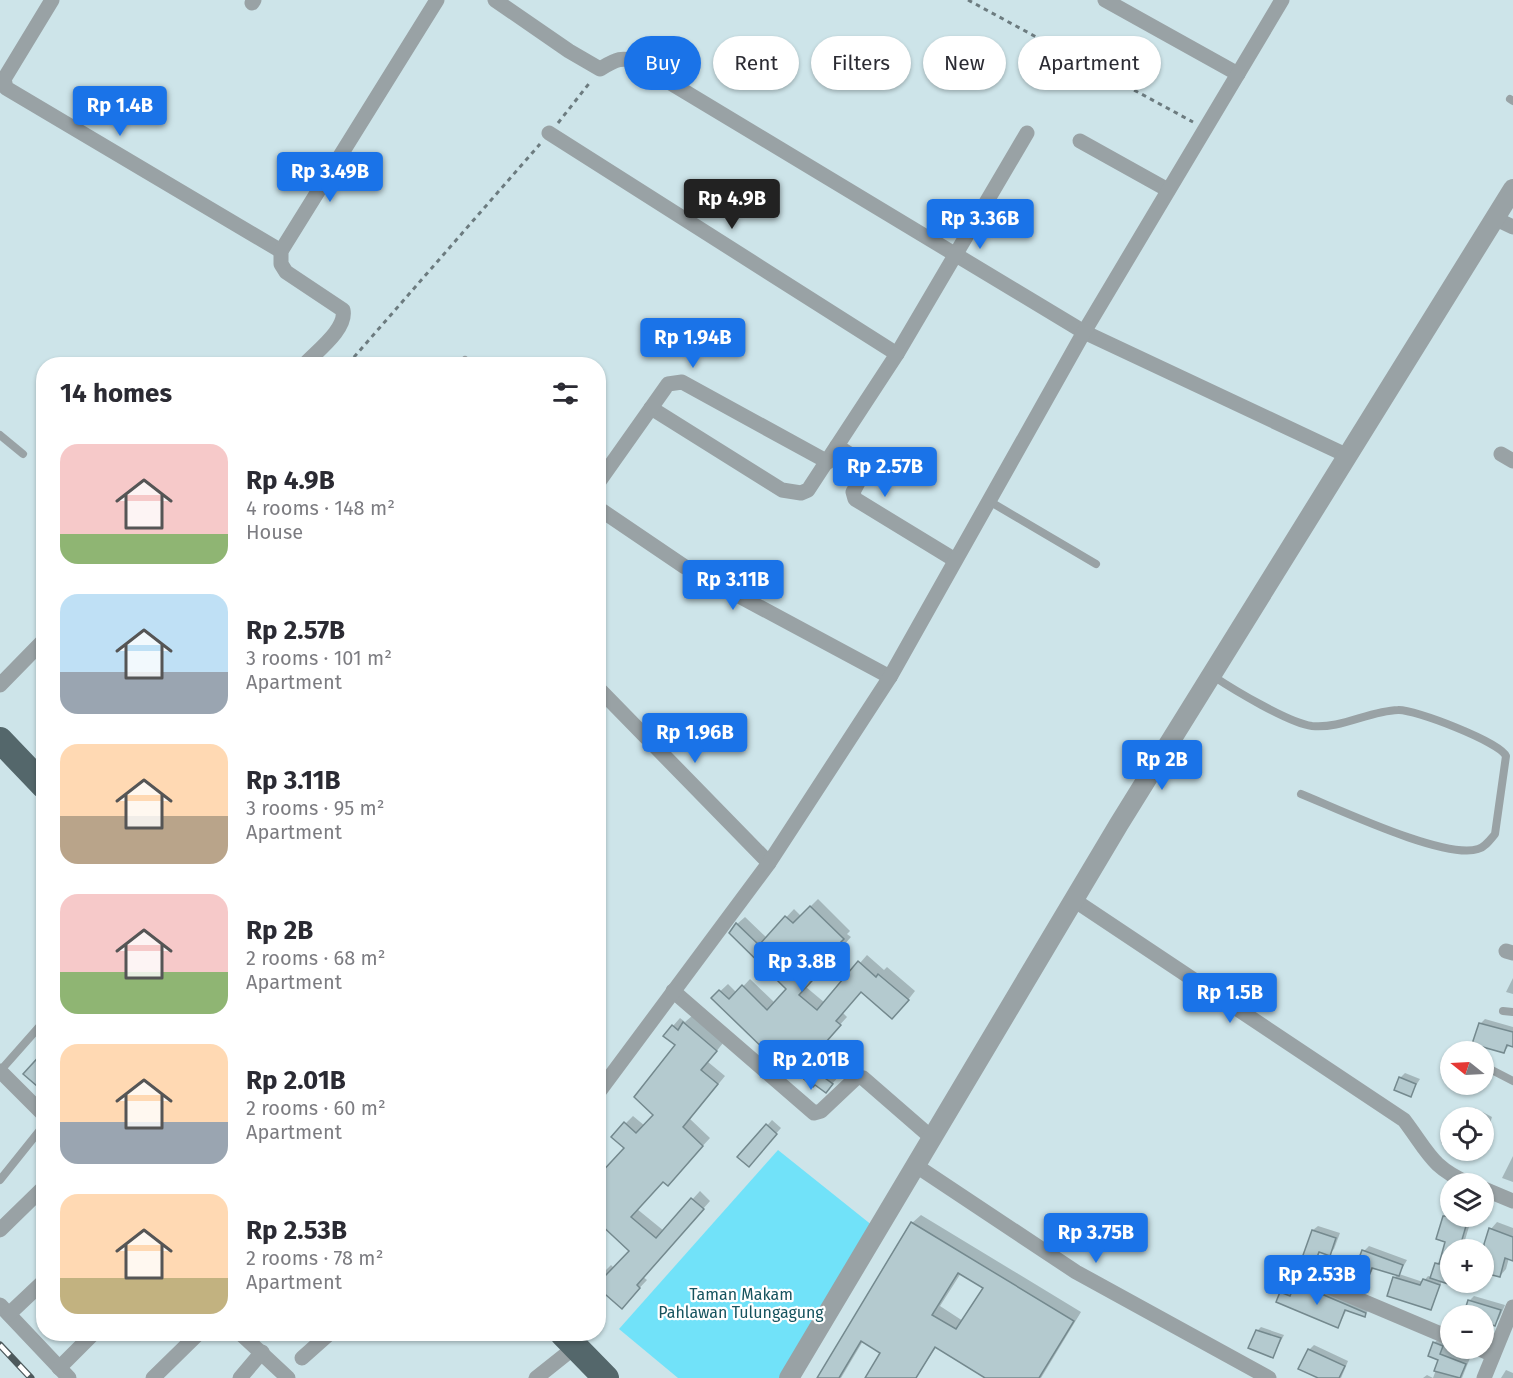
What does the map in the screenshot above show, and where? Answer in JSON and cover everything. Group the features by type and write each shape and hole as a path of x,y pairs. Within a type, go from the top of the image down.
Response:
{"highway":[{"path":"0,740 36,778"},
{"path":"570,1341 606,1378"}],"street":[{"path":"52,0 2,78 6,88 281,251"},
{"path":"312,357 341,326 343,310 286,272 280,264 281,251 437,0"},
{"path":"495,0 569,51 600,69 617,58 634,61 1084,332 1348,456"},
{"path":"1106,0 1238,74"},
{"path":"606,1082 769,863 890,677 1084,332 1282,0"},
{"path":"549,133 897,354"},
{"path":"651,408 782,490 801,493 808,490 897,354 1028,133"},
{"path":"1080,141 1168,190"},
{"path":"789,1378 1074,900 1513,189"},
{"path":"1494,218 1513,226"},
{"path":"606,470 668,384 682,382 828,462"},
{"path":"837,446 862,462 866,468 853,492 855,500 956,560"},
{"path":"606,513 686,567 890,677"},
{"path":"0,685 36,647"},
{"path":"606,696 769,863"},
{"path":"1074,900 1404,1120 1430,1158 1445,1173"},
{"path":"673,992 814,1113 821,1111 857,1077 863,1078 932,1138"},
{"path":"0,1071 36,1107"},
{"path":"915,1165 1076,1272 1269,1378"},
{"path":"1494,1193 1513,1201"},
{"path":"0,1230 36,1195"},
{"path":"1282,1267 1440,1334"},
{"path":"36,1287 4,1310 64,1373 88,1341"},
{"path":"1494,1354 1513,1307"},
{"path":"153,1378 191,1341"},
{"path":"249,1341 288,1378"},
{"path":"302,1358 321,1341"},
{"path":"536,1378 568,1341"},
{"path":"240,1378 262,1352"},
{"path":"1484,1378 1492,1359"}],"lane":[{"path":"0,435 23,454"},
{"path":"989,501 1096,564"},
{"path":"1212,675 1300,723 1324,726 1382,711 1402,710 1476,735 1500,747 1506,756 1495,834 1488,843 1478,849 1430,845 1301,794"},
{"path":"1503,1011 1513,1012"},
{"path":"0,1071 36,1030"},
{"path":"1494,1071 1513,1081"},
{"path":"0,1180 36,1135"}],"path":[{"path":"968,0 1205,128"},
{"path":"354,357 549,133 600,69"}],"green space":[{"name":"Taman Makam Pahlawan Tulungagung","path":"778,1150 873,1226 781,1378 678,1378 619,1329"}],"building":[{"path":"810,906 844,939 841,942 845,945 799,995 817,1010 858,961 876,977 878,974 909,1000 892,1019 861,992 836,1021 841,1025 811,1059 826,1072 822,1076 833,1084 826,1093 815,1085 813,1087 772,1051 769,1054 711,998 719,990 729,999 742,985 767,1010 786,989 729,933 736,923 759,945 785,916 793,923"},
{"path":"683,1022 717,1051 701,1070 718,1084 683,1127 703,1146 668,1186 663,1182 631,1217 656,1238 691,1198 704,1209 637,1285 640,1288 622,1309 606,1295 606,1275 629,1251 606,1229 606,1167 624,1148 611,1137 624,1122 636,1133 653,1115 634,1097 675,1045 663,1036 672,1025 678,1030"},
{"path":"1479,1023 1513,1032 1513,1047 1507,1045 1504,1053 1494,1050 1494,1041 1473,1041"},
{"path":"36,1060 36,1085 23,1074"},
{"path":"1399,1077 1416,1084 1411,1097 1394,1090"},
{"path":"766,1124 777,1134 749,1167 737,1157"},
{"path":"911,1222 1074,1321 1039,1378 985,1378 935,1347 916,1378 865,1378 880,1353 861,1341 839,1378 817,1378","holes":["958,1273 983,1288 956,1329 932,1315"]},
{"path":"1440,1226 1466,1227 1462,1239 1436,1239"},
{"path":"1489,1228 1513,1237 1513,1261 1505,1258 1500,1277 1494,1276 1494,1239 1486,1239"},
{"path":"1312,1230 1336,1238 1330,1256 1319,1252 1315,1262 1302,1258"},
{"path":"1362,1250 1403,1265 1399,1276 1372,1268 1363,1291 1349,1285"},
{"path":"1440,1260 1440,1281 1430,1278 1435,1263 1439,1264"},
{"path":"1393,1277 1420,1285 1423,1279 1440,1285 1431,1310 1387,1296"},
{"path":"1305,1287 1366,1313 1365,1317 1345,1310 1338,1328 1276,1302 1280,1292 1290,1296 1293,1289 1303,1292"},
{"path":"1468,1300 1484,1305 1466,1305"},
{"path":"1494,1308 1501,1310 1494,1326"},
{"path":"1256,1330 1281,1338 1273,1358 1248,1348"},
{"path":"1433,1342 1440,1345 1440,1359 1453,1359 1466,1364 1460,1378 1434,1371 1438,1360 1428,1356"},
{"path":"1308,1349 1345,1366 1339,1378 1318,1378 1298,1369"}],"railway":[{"path":"0,1345 31,1378"}]}
